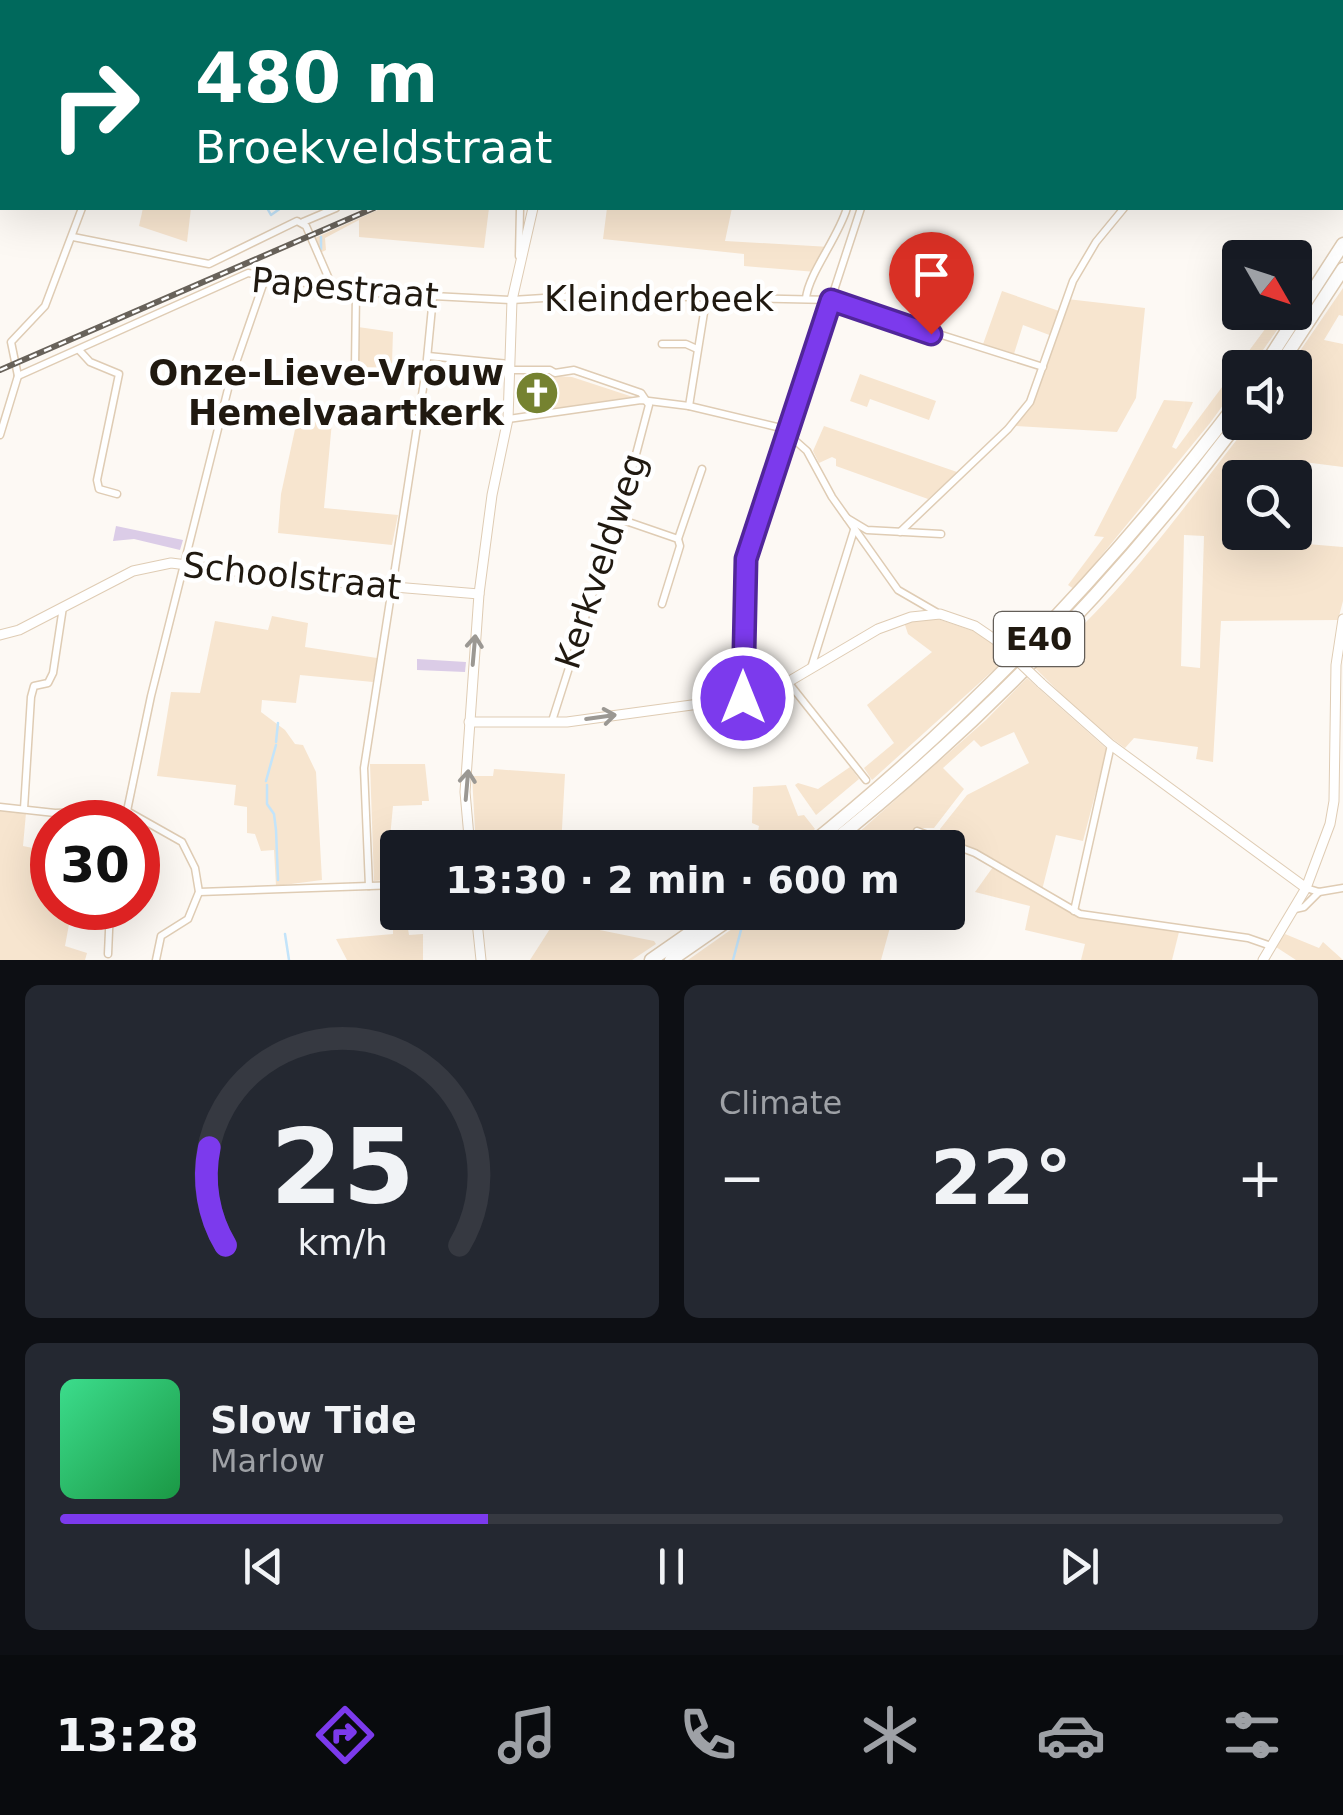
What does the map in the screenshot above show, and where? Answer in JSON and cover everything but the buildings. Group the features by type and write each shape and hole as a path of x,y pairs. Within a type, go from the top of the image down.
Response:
{"highway":[{"path":"1274,350 1343,244"},
{"path":"1290,350 1343,269"},
{"name":"E40","path":"828,830 905,766 1029,649 1138,528 1222,422"},
{"name":"E40","path":"847,830 913,775 1036,659 1149,534 1224,440"},
{"path":"650,960 694,930"},
{"path":"672,960 714,930"}],"street":[{"path":"0,435 18,376 11,342 41,313 81,210"},
{"path":"73,238 209,264 293,221 302,222 331,210"},
{"path":"520,210 520,264"},
{"path":"468,830 465,801 468,722 479,594 492,495 508,419 512,300 533,210"},
{"path":"806,298 808,286 838,234 845,210"},
{"path":"743,698 746,559 860,210"},
{"path":"900,532 1020,416 1035,392 1073,281 1096,242 1122,210"},
{"path":"302,222 332,286"},
{"name":"Papestraat","path":"18,376 248,274 356,292 512,300"},
{"path":"132,800 152,696 232,377 266,276"},
{"path":"355,369 356,292"},
{"name":"Kleinderbeek","path":"512,300 591,295 831,300 1043,367"},
{"path":"369,886 364,768 428,356 433,296"},
{"path":"689,406 706,300"},
{"path":"662,344 686,344 697,350"},
{"path":"78,350 90,362 119,374 96,480 99,489 117,494"},
{"path":"428,356 556,373 574,370 642,393 648,400"},
{"path":"508,419 579,406 648,400 689,406 788,432 807,451 846,518 898,590 915,603 975,626 997,641 1111,745 1306,888 1319,892 1343,888"},
{"name":"Kerkveldweg","path":"552,722 618,518 648,400"},
{"path":"662,604 680,546 678,539 702,469"},
{"path":"618,518 678,539"},
{"path":"846,518 867,530 941,534"},
{"path":"810,670 854,530"},
{"name":"Schoolstraat","path":"0,635 19,630 151,565 187,563 298,579 479,594"},
{"path":"912,617 915,603"},
{"path":"24,808 31,696 34,686 48,683 52,673 63,606"},
{"path":"468,722 552,722 743,698 788,682 894,621 940,614"},
{"path":"1264,960 1306,888 1334,801 1336,665 1343,619"},
{"path":"788,682 866,780"},
{"path":"1074,911 1111,745"},
{"path":"0,807 30,809"},
{"path":"156,960 161,936 188,920 199,892 188,848 160,831"},
{"path":"965,849 1074,911 1098,919 1248,938 1272,946"},
{"path":"199,892 380,886"},
{"path":"1295,909 1304,907 1319,892"},
{"path":"108,954 109,930"},
{"path":"478,930 481,960"}],"shaded area":[{"path":"143,210 191,210 187,242 139,226"},
{"path":"378,210 489,210 484,248 359,237 359,220 325,238 326,250 320,253 315,238"},
{"path":"607,210 732,210 725,241 830,247 816,272 744,266 744,254 603,239"},
{"path":"1343,288 1343,316 1339,315 1324,340 1343,344 1343,467 1312,460 1222,460 1222,550 1312,550 1312,544 1343,547 1343,601 1338,620 1221,621 1213,762 1196,759 1198,747 1134,738 1125,748 1088,721 1035,668 1095,613 1237,440 1312,440 1312,350 1301,350","holes":["1184,535 1204,536 1200,668 1181,666"]},
{"path":"1002,291 1059,311 1052,336 1023,325 1013,357 982,347"},
{"path":"1067,299 1145,308 1136,398 1117,432 1015,426 1037,393"},
{"path":"358,327 393,332 392,363 377,368 359,367"},
{"path":"1264,330 1277,330 1263,350 1250,350"},
{"path":"860,374 936,401 929,420 870,399 867,407 850,401"},
{"path":"554,376 572,377 633,397 539,411"},
{"path":"1222,387 1222,407 1210,423 1074,589 1068,585 1104,537 1094,536 1164,400 1193,402 1172,447 1176,449"},
{"path":"299,411 333,411 324,508 398,515 392,545 278,533 281,494"},
{"path":"824,426 957,472 928,499 836,466 832,457 819,463 813,451"},
{"path":"272,616 308,623 305,647 377,658 373,682 300,675 296,703 262,700 261,712 285,730 295,744 303,745 316,772 322,880 276,886 274,850 261,851 255,834 247,833 247,807 234,805 236,785 157,776 171,692 200,693 215,621 268,630"},
{"path":"938,619 982,634 1008,657 872,780 864,768 894,743 867,705 932,652 908,634 904,622"},
{"path":"1027,678 1107,749 1083,841 1056,835 1042,890 965,845 965,830 940,829 967,795 1029,763 1014,732 981,747 974,740 943,768 964,789 934,828 861,830 986,720"},
{"path":"370,764 425,764 429,801 393,806 391,830 380,830 380,880 374,881"},
{"path":"850,767 859,779 816,815 795,785 818,789"},
{"path":"494,769 565,774 562,830 475,830 472,776 493,776"},
{"path":"786,785 798,816 804,815 815,829 758,830 759,826 752,823 753,787"},
{"path":"0,810 26,813 23,846 30,847 30,930 68,930 65,946 87,953 85,960 0,960"},
{"path":"993,867 1077,917 1179,932 1172,960 1081,960 1085,944 1025,930 1030,906 975,892"},
{"path":"393,930 408,930 409,935 423,934 423,960 347,960 336,939 393,934"},
{"path":"549,930 600,930 656,944 632,960 530,960"},
{"path":"730,930 889,930 881,960 688,960"},
{"path":"1285,934 1319,948 1323,942 1343,960 1296,960 1276,947"}],"waterway":[{"path":"268,210 271,215 278,210"},
{"path":"321,237 321,249"},
{"path":"276,742 278,723"},
{"path":"266,781 276,745"},
{"path":"267,785 267,804 274,814 276,830 278,880"},
{"path":"733,960 741,930"},
{"path":"285,934 289,960"}],"railway":[{"path":"0,370 369,210"}],"place":[{"name":"Onze-Lieve-Vrouw Hemelvaartkerk","path":"537,393"}],"route":[{"path":"743,698 746,559 831,300 931,334"}]}
